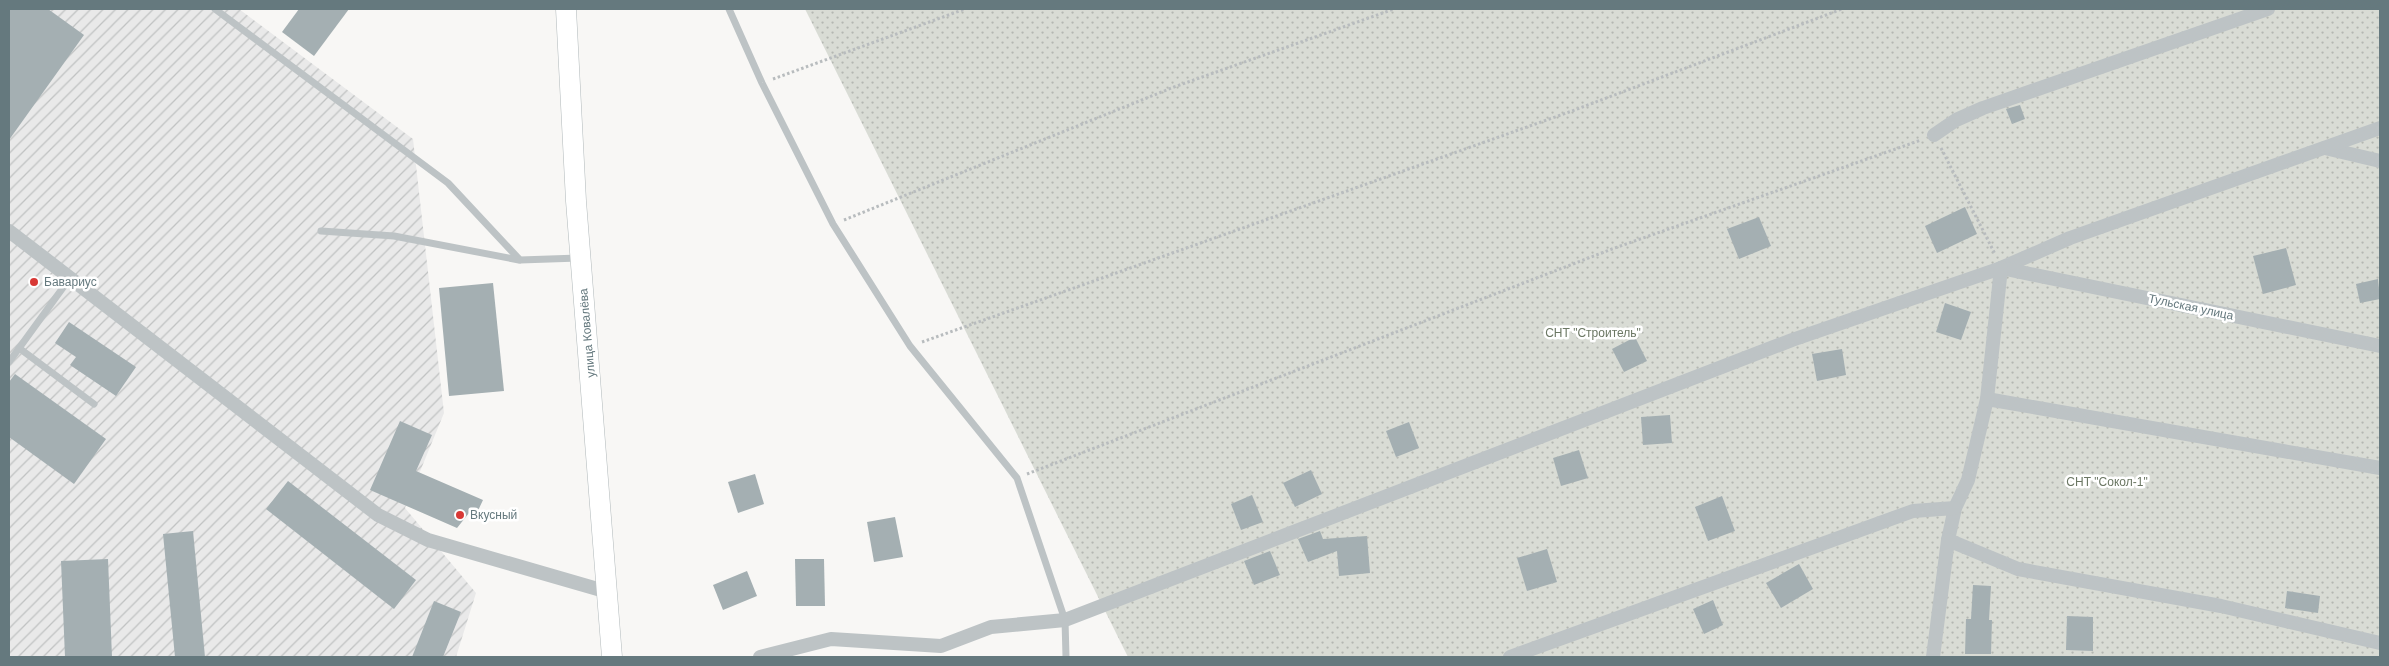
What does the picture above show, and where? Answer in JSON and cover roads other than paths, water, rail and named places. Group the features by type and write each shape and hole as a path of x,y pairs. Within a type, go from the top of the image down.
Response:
{"street":[{"name":"улица Ковалёва","path":"566,9 580,258 612,657"},
{"path":"1934,135 1956,120 1982,108 2268,9"},
{"path":"760,657 831,639 941,646 991,627 1065,620 1792,340 2001,268 2070,238 2380,128"},
{"path":"2325,148 2380,162"},
{"path":"9,231 378,515 428,540 608,592"},
{"path":"1933,657 1948,540 1955,508 1968,480 1987,399 2001,268"},
{"name":"Тульская улица","path":"2001,268 2380,346"},
{"path":"1987,399 2380,468"},
{"path":"1510,657 1913,511 1955,508"},
{"path":"1948,540 2018,569 2221,606 2380,643"}],"lane":[{"path":"215,9 448,183 520,260"},
{"path":"729,9 762,83 833,224 910,346 1017,478 1065,620 1066,657"},
{"path":"321,231 394,236 520,260 580,258"},
{"path":"9,362 70,278"},
{"path":"19,348 94,404"}],"place":[{"name":"Бавариус","path":"34,282"},
{"name":"Вкусный","path":"460,515"}],"park label":[{"name":"СНТ \"Строитель\"","path":"1593,333"},
{"name":"СНТ \"Сокол-1\"","path":"2107,482"}]}
